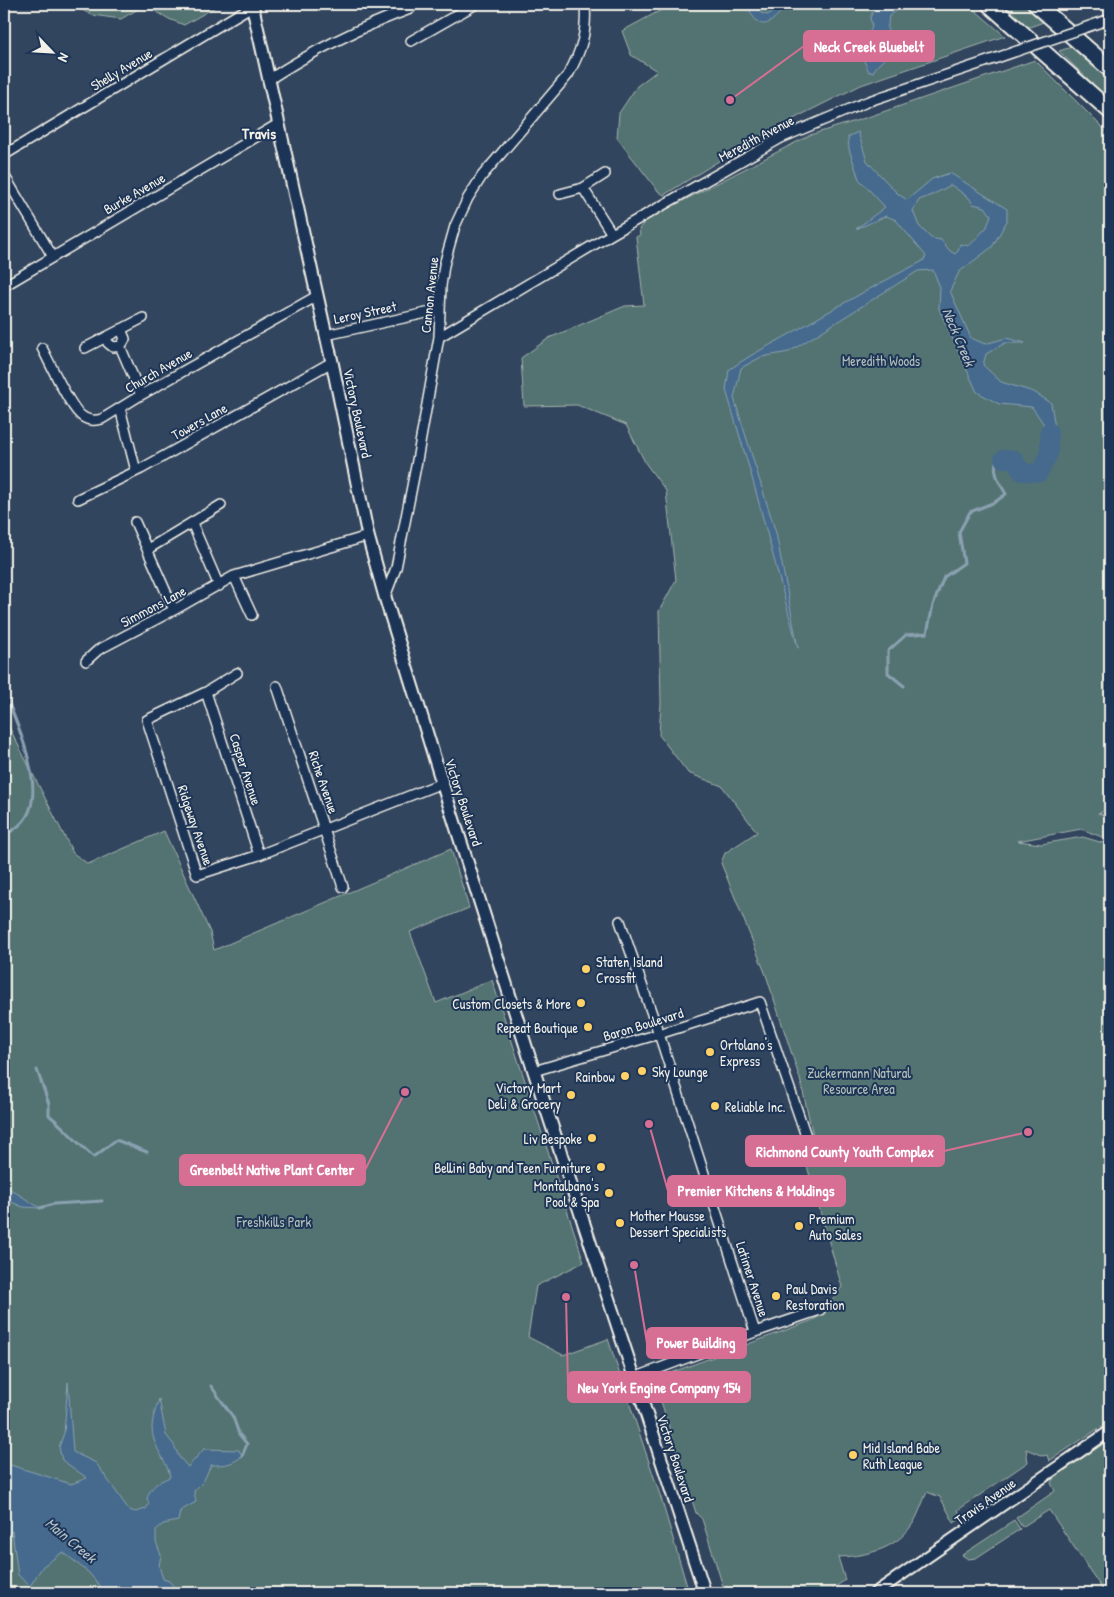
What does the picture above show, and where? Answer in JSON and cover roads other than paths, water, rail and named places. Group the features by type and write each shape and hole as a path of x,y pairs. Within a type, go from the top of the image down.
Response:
{"highway":[{"path":"989,4 1094,95 1110,112"},
{"path":"1036,4 1110,68"}],"main road":[{"name":"Victory Boulevard","path":"252,5 332,362 368,536 385,597 534,1071 705,1593"}],"street":[{"path":"410,40 476,4"},
{"name":"Cannon Avenue","path":"385,597 396,568 439,337 444,265 455,226 482,176 568,75 578,56 585,34 585,4"},
{"name":"Shelly Avenue","path":"4,155 252,5"},
{"path":"268,80 302,58 350,33 410,9"},
{"name":"Meredith Avenue","path":"439,337 612,234 780,138 869,102 1110,18"},
{"name":"Burke Avenue","path":"4,286 278,124"},
{"path":"4,174 53,257"},
{"path":"560,194 583,188 605,174"},
{"path":"583,188 612,234"},
{"name":"Church Avenue","path":"42,348 77,412 89,420 102,419 317,296"},
{"name":"Leroy Street","path":"326,335 440,310"},
{"path":"85,348 143,318"},
{"path":"120,346 125,339 121,329"},
{"path":"106,337 110,345 120,346"},
{"path":"120,346 141,395"},
{"name":"Towers Lane","path":"78,498 136,471 332,362"},
{"path":"120,408 136,471"},
{"path":"148,549 221,505"},
{"path":"135,522 174,610"},
{"path":"192,523 219,586"},
{"name":"Simmons Lane","path":"86,662 98,650 219,586 234,576 368,536"},
{"path":"234,576 252,614"},
{"name":"Ridgeway Avenue","path":"237,673 206,692 147,720 197,875 259,855 442,783"},
{"name":"Riche Avenue","path":"277,686 343,887"},
{"name":"Casper Avenue","path":"206,692 259,855"},
{"name":"Latimer Avenue","path":"620,921 659,1034 755,1332"},
{"name":"Baron Boulevard","path":"534,1071 760,1002 806,1136"},
{"path":"634,1378 755,1332 820,1310"},
{"name":"Travis Avenue","path":"874,1593 1110,1431"}],"water":[{"path":"747,4 754,4 761,13 767,15 789,4 771,21 762,24 752,15"},
{"path":"878,4 922,4 914,8 899,9 889,16 888,31 892,47 873,72 869,72 861,54 863,43 872,26 870,18"},
{"path":"858,132 867,161 897,193 907,200 932,179 950,173 1007,209 1007,221 992,247 959,272 950,291 971,338 985,344 1006,338 1025,343 1005,343 986,354 983,365 1001,382 1034,392 1051,403 1056,434 1049,454 1043,423 1032,407 999,404 977,392 939,309 940,287 933,270 918,271 789,352 761,357 741,368 734,398 776,533 798,648 753,481 726,390 729,370 756,353 923,261 926,256 896,220 886,216 856,229 885,207 859,179 849,149 848,137","holes":["951,185 969,198 973,204 985,207 991,215 987,227 969,246 960,244 955,254 941,240 931,238 919,226 913,211 919,200"]},
{"path":"4,1185 40,1208 23,1207 4,1199"},
{"name":"Main Creek","path":"68,1382 73,1452 96,1463 129,1510 136,1512 146,1509 149,1504 147,1498 153,1487 170,1477 154,1440 152,1427 159,1399 166,1435 174,1445 179,1457 188,1467 204,1449 239,1450 242,1456 235,1461 224,1465 211,1465 203,1482 194,1491 196,1502 180,1511 178,1521 163,1524 156,1530 156,1542 161,1555 159,1566 163,1579 169,1581 179,1593 106,1593 89,1573 63,1552 43,1566 30,1586 18,1575 12,1531 4,1538 4,1463 71,1484 87,1478 62,1460 59,1447 64,1433"}],"waterway":[{"name":"Neck Creek","path":"1003,459 1014,459 1022,472 1039,473 1049,454 1049,431"},
{"path":"904,686 888,673 888,651 906,635 927,633 933,605 944,577 964,563 959,532 970,512 995,502 1006,494 999,481 995,467 997,458 1003,459"},
{"path":"4,692 22,737 31,771 33,788 32,803 27,816 20,825 4,836"},
{"path":"37,1070 49,1104 49,1115 94,1157 116,1140 147,1152"},
{"path":"40,1208 54,1204 102,1201"},
{"path":"211,1386 233,1417 239,1434 247,1444 242,1456"}],"place":[{"name":"Neck Creek Bluebelt","path":"730,100"},
{"name":"Staten Island Crossfit","path":"586,969"},
{"name":"Custom Closets & More","path":"581,1003"},
{"name":"Repeat Boutique","path":"588,1027"},
{"name":"Ortolano's Express","path":"710,1052"},
{"name":"Sky Lounge","path":"642,1071"},
{"name":"Rainbow","path":"625,1076"},
{"name":"Greenbelt Native Plant Center","path":"405,1092"},
{"name":"Victory Mart Deli & Grocery","path":"571,1095"},
{"name":"Reliable Inc.","path":"715,1106"},
{"name":"Premier Kitchens & Moldings","path":"649,1124"},
{"name":"Richmond County Youth Complex","path":"1028,1132"},
{"name":"Liv Bespoke","path":"592,1138"},
{"name":"Bellini Baby and Teen Furniture","path":"601,1167"},
{"name":"Montalbano's Pool & Spa","path":"609,1193"},
{"name":"Mother Mousse Dessert Specialists","path":"620,1223"},
{"name":"Premium Auto Sales","path":"799,1226"},
{"name":"Power Building","path":"634,1265"},
{"name":"Paul Davis Restoration","path":"776,1296"},
{"name":"New York Engine Company 154","path":"566,1297"},
{"name":"Mid Island Babe Ruth League","path":"853,1455"}],"district":[{"name":"Travis","path":"259,133"}],"park label":[{"name":"Meredith Woods","path":"881,360"},
{"name":"Zuckermann Natural Resource Area","path":"859,1080"},
{"name":"Freshkills Park","path":"274,1221"}]}
